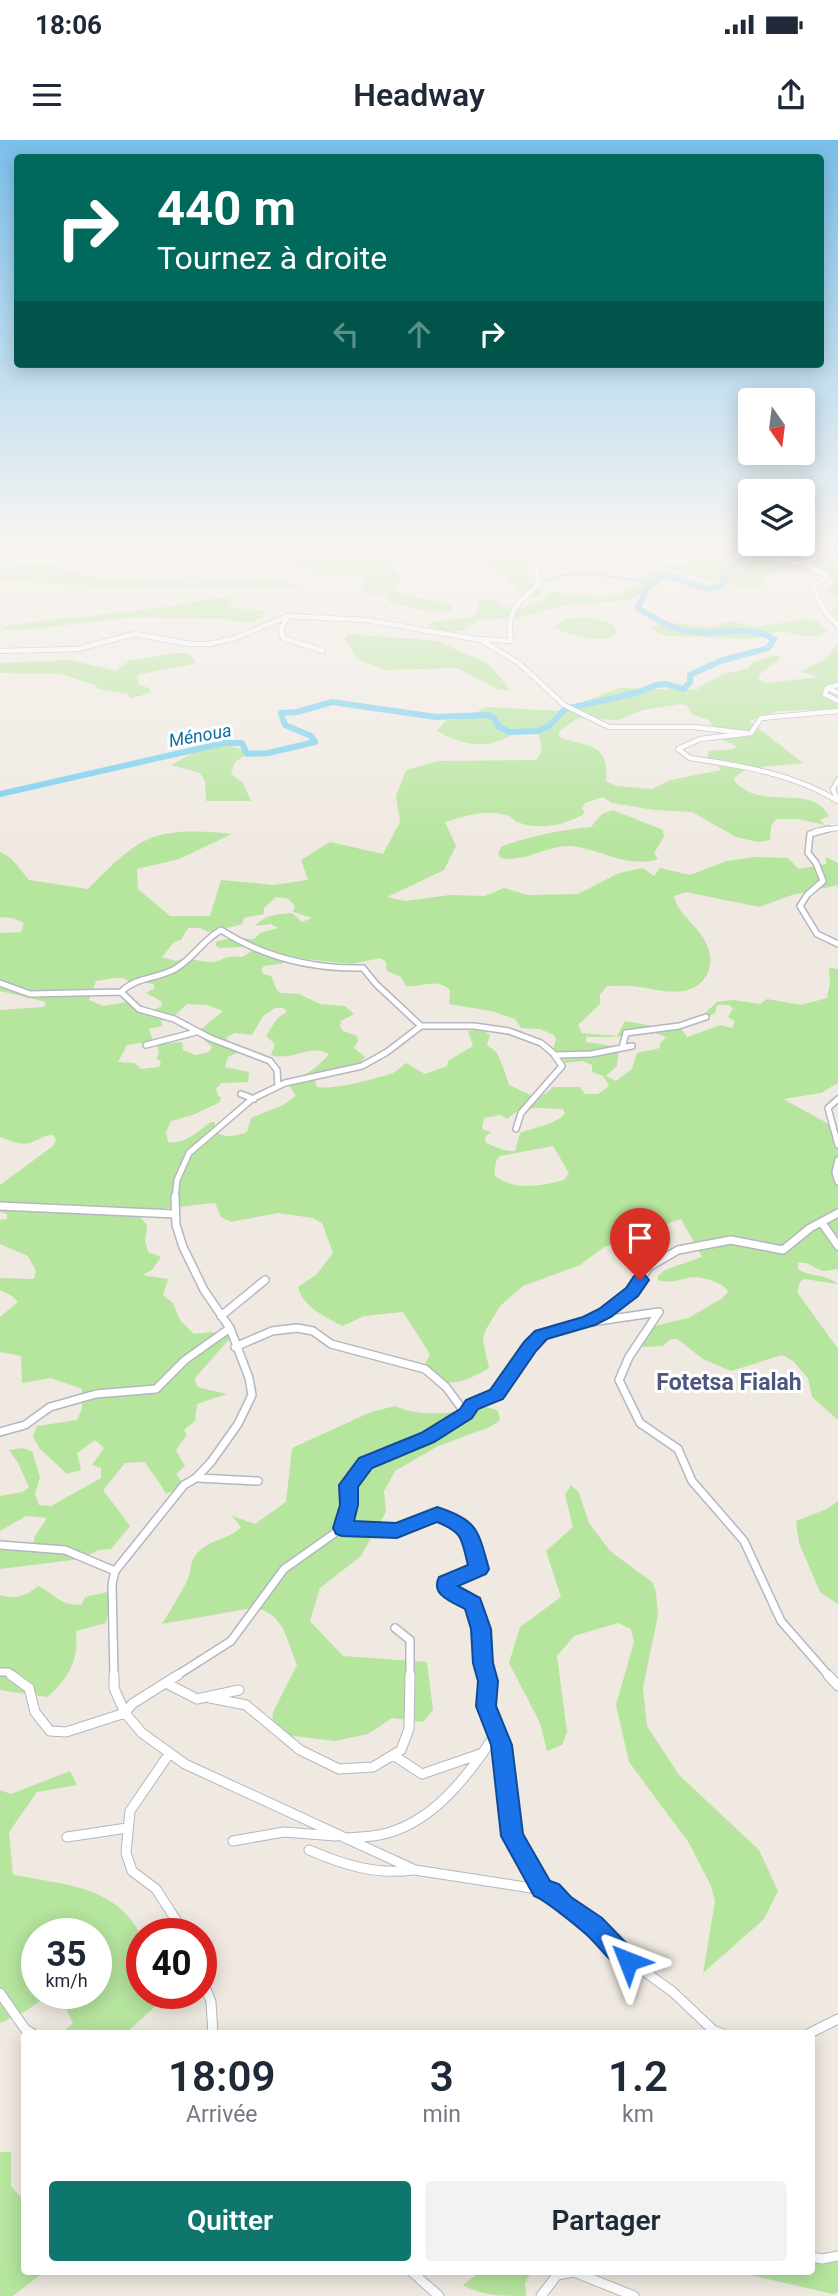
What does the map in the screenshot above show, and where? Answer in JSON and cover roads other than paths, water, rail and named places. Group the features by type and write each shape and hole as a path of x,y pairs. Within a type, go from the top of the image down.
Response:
{"street":[{"path":"0,651 83,648"},
{"path":"309,648 323,651"},
{"path":"495,648 519,663 564,705 598,724 620,729 694,727 745,733"},
{"path":"827,688 838,685"},
{"path":"827,688 838,693"},
{"path":"827,688 825,694 838,701"},
{"path":"838,711 761,718 752,732 695,740 678,749 684,756 788,775 813,785 838,801"},
{"path":"838,780 833,789 838,801"},
{"path":"838,828 810,834 808,853 817,865 823,881 807,895 800,906 817,934 838,944"},
{"path":"0,983 30,994 121,992 131,982 179,967 202,941 221,930 245,945 279,957 316,966 363,968 381,988 413,1014 421,1026"},
{"path":"121,992 139,1009 174,1019 196,1032 270,1061 278,1070 278,1086"},
{"path":"622,1048 626,1034 679,1026 706,1017"},
{"path":"415,1870 185,1764 142,1733 125,1713 114,1688 112,1584 115,1571 184,1485 198,1478 245,1414 252,1399 250,1381 230,1328 188,1262 179,1239 175,1214 176,1187 187,1156 254,1099 278,1086 356,1069 375,1060 421,1026 490,1026 530,1038 555,1055 562,1066 558,1075 519,1114 516,1129"},
{"path":"146,1045 196,1032"},
{"path":"555,1055 591,1054 632,1046"},
{"path":"242,1094 254,1099"},
{"path":"838,1099 828,1108 838,1145"},
{"path":"838,1160 835,1171 838,1182"},
{"path":"0,1206 175,1214"},
{"path":"0,1672 8,1672 29,1688 35,1712 50,1731 58,1734 125,1713 132,1704 231,1641 284,1569 342,1528 349,1505 349,1485 360,1468 374,1458 427,1437 466,1413 472,1404 497,1395 530,1346 541,1335 589,1321 617,1305 632,1292 649,1268 662,1257 678,1250 731,1240 783,1250 810,1228 838,1213"},
{"path":"822,1223 838,1247"},
{"path":"221,1316 265,1280"},
{"path":"572,1325 659,1312 629,1357 619,1380 624,1391 640,1423 678,1449 692,1481 744,1541 781,1620 838,1686"},
{"path":"0,1432 26,1425 50,1407 96,1394 156,1390 185,1360 230,1328"},
{"path":"235,1347 272,1331 297,1328 313,1331 331,1344 425,1369 446,1387 466,1413"},
{"path":"198,1478 258,1481"},
{"path":"342,1528 397,1531 437,1515 462,1524 471,1539 479,1569 446,1583 447,1590 473,1604 481,1629 483,1663 488,1681 486,1706 502,1745 512,1836 542,1888"},
{"path":"0,1545 65,1550 115,1571"},
{"path":"210,1698 246,1705 300,1750 340,1769 373,1767 401,1749 409,1729 410,1640 396,1628"},
{"path":"166,1683 197,1699 239,1690"},
{"path":"233,1841 285,1829 345,1838 381,1835 408,1824 450,1797 457,1782 471,1771 496,1733"},
{"path":"393,1755 422,1774 484,1752"},
{"path":"169,1754 130,1811 126,1853 132,1871 156,1889 175,1918"},
{"path":"67,1837 127,1828"},
{"path":"309,1850 357,1870 388,1874 415,1870 542,1888 551,1892 594,1926 615,1950 673,1992 713,2030"},
{"path":"0,1993 27,2030"},
{"path":"211,2009 212,2030"},
{"path":"815,2030 838,2019"},
{"path":"815,2258 838,2256"},
{"path":"415,2275 439,2296"},
{"path":"541,2296 557,2275"},
{"path":"582,2275 634,2296"}],"waterway":[{"name":"Ménoua","path":"0,794 224,743 242,743 247,754 268,753 315,742 311,736 285,725 281,713 297,712 332,702 436,717 488,715 494,718 499,727 510,732 538,731 550,725 565,709 636,693 656,685 665,684 684,689 690,682 690,675 720,661 768,648"}],"district":[{"name":"Fotetsa Fialah","path":"729,1382"}]}
